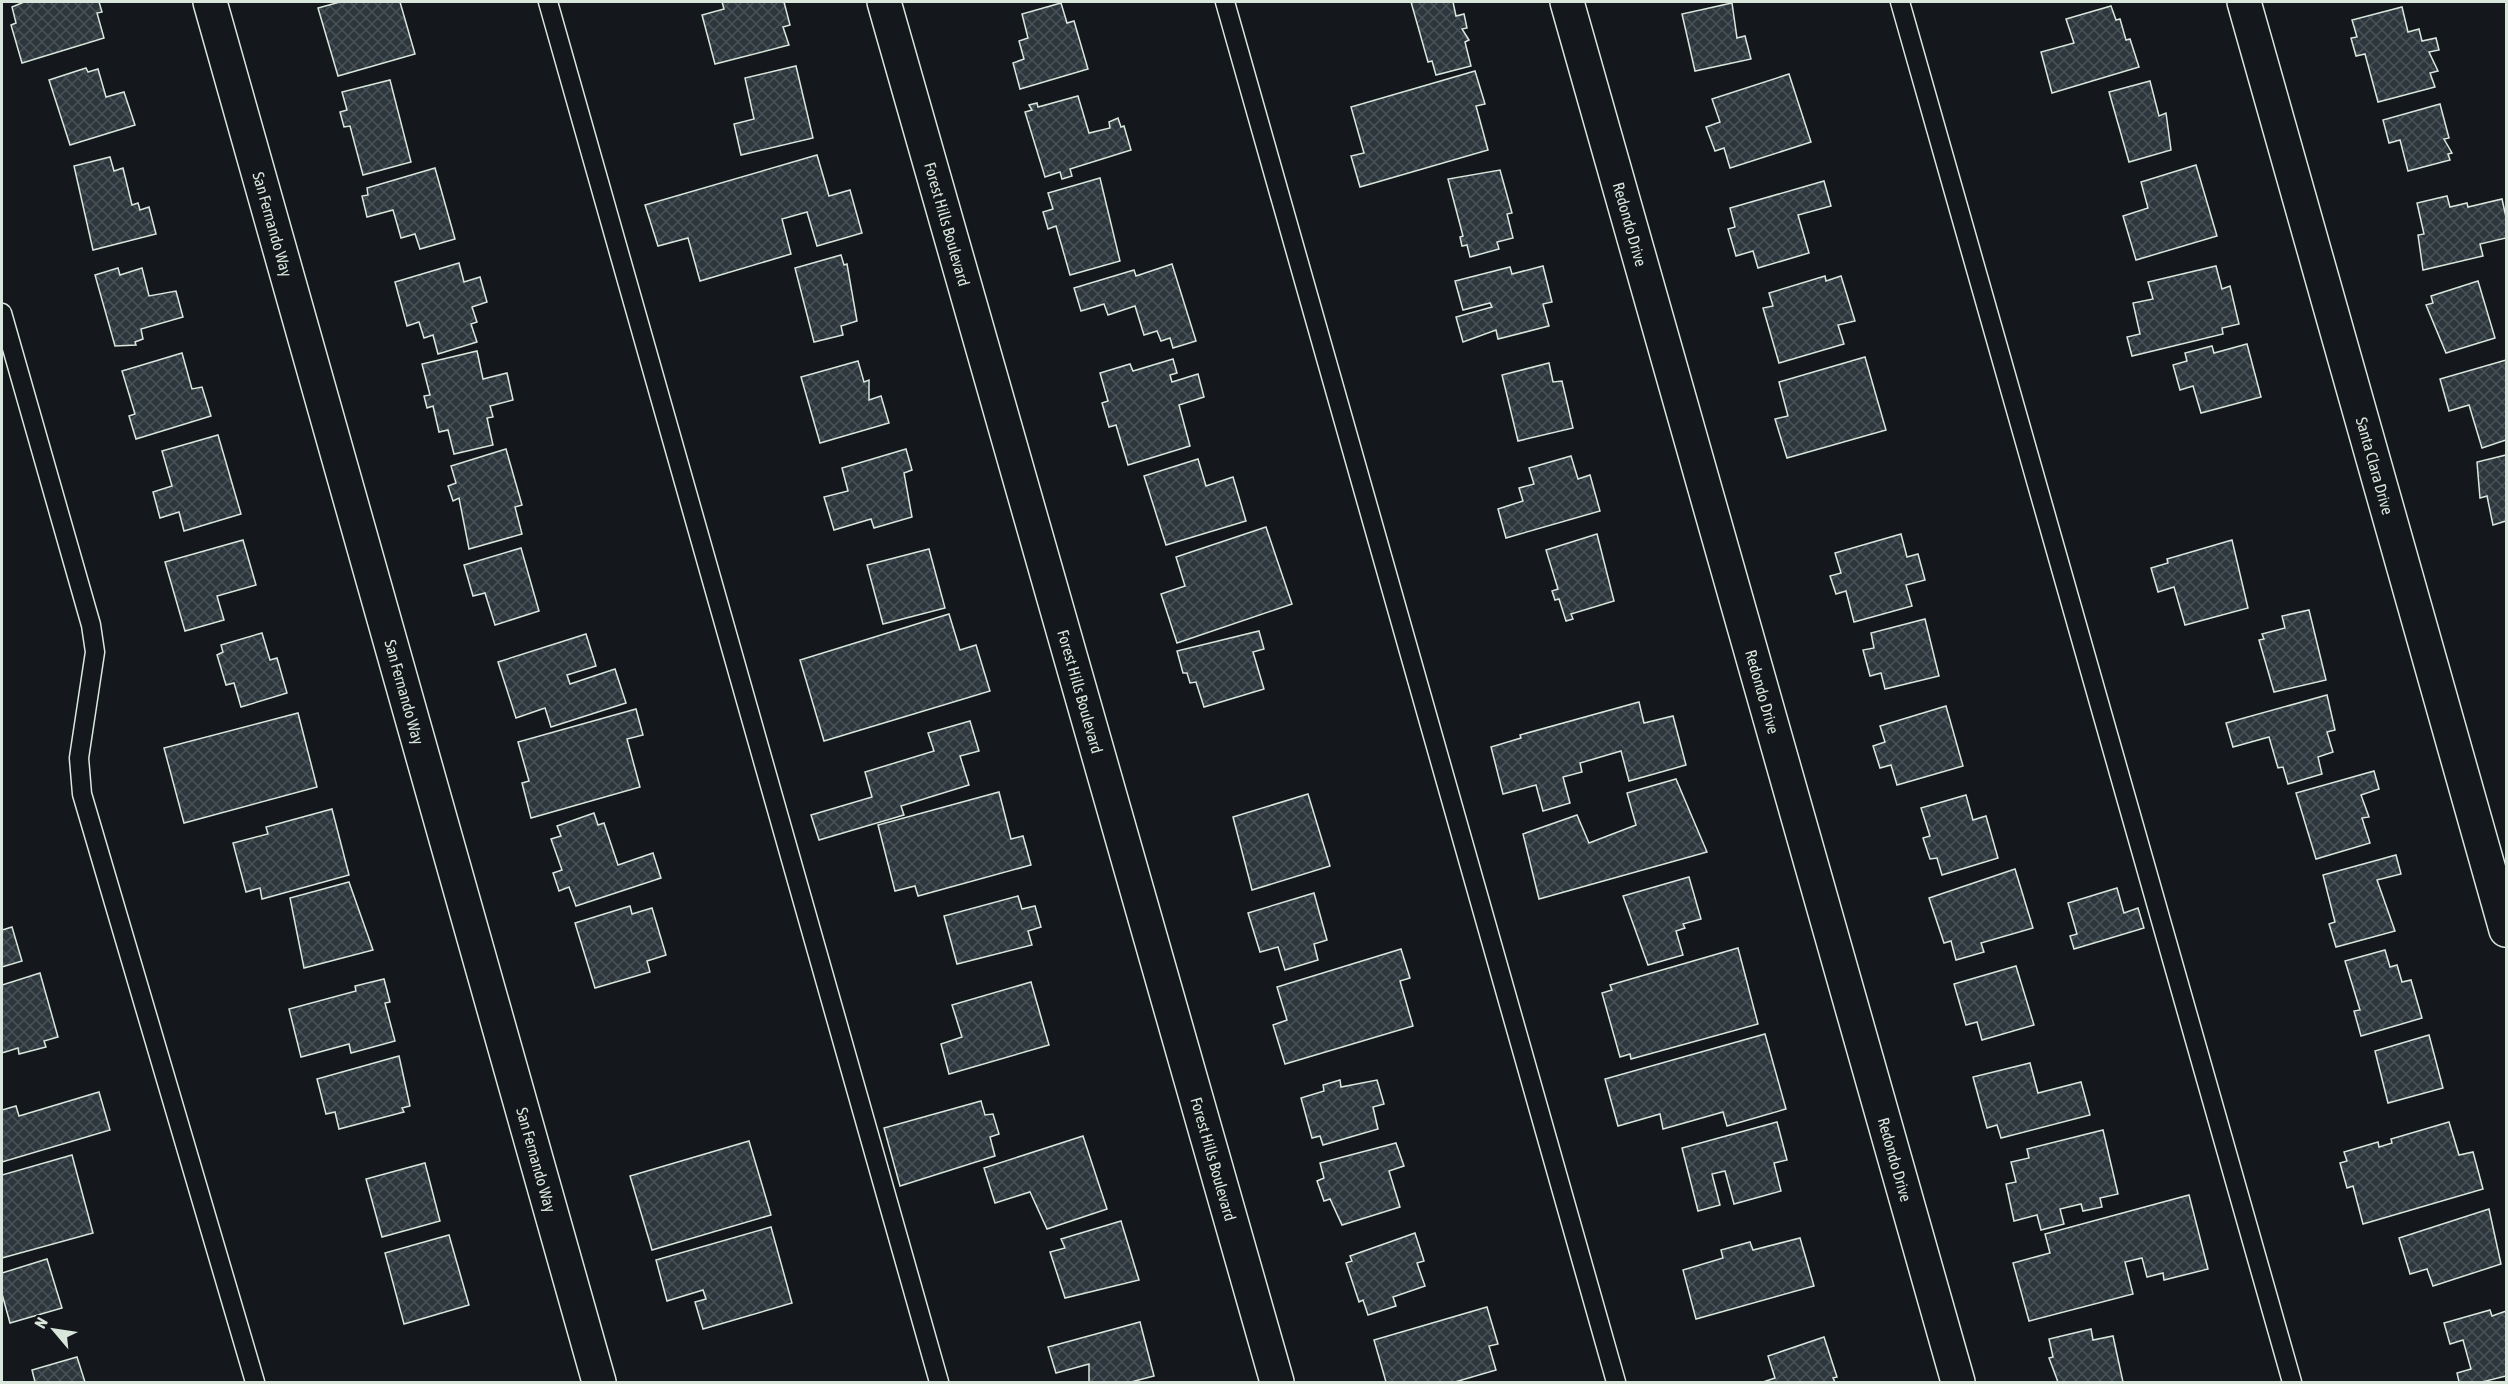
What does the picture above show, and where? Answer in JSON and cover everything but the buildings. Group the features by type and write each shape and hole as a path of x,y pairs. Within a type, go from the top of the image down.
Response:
{"street":[{"name":"San Fernando Way","path":"210,2 599,1383"},
{"name":"Forest Hills Boulevard","path":"884,2 1277,1383"},
{"name":"Redondo Drive","path":"1567,2 1958,1383"},
{"name":"Santa Clara Drive","path":"2244,2 2506,930"}],"lane":[{"path":"548,2 939,1383"},
{"path":"1225,2 1616,1383"},
{"path":"1900,2 2292,1383"},
{"path":"2,313 91,625 95,652 79,758 82,794 255,1383"}]}
